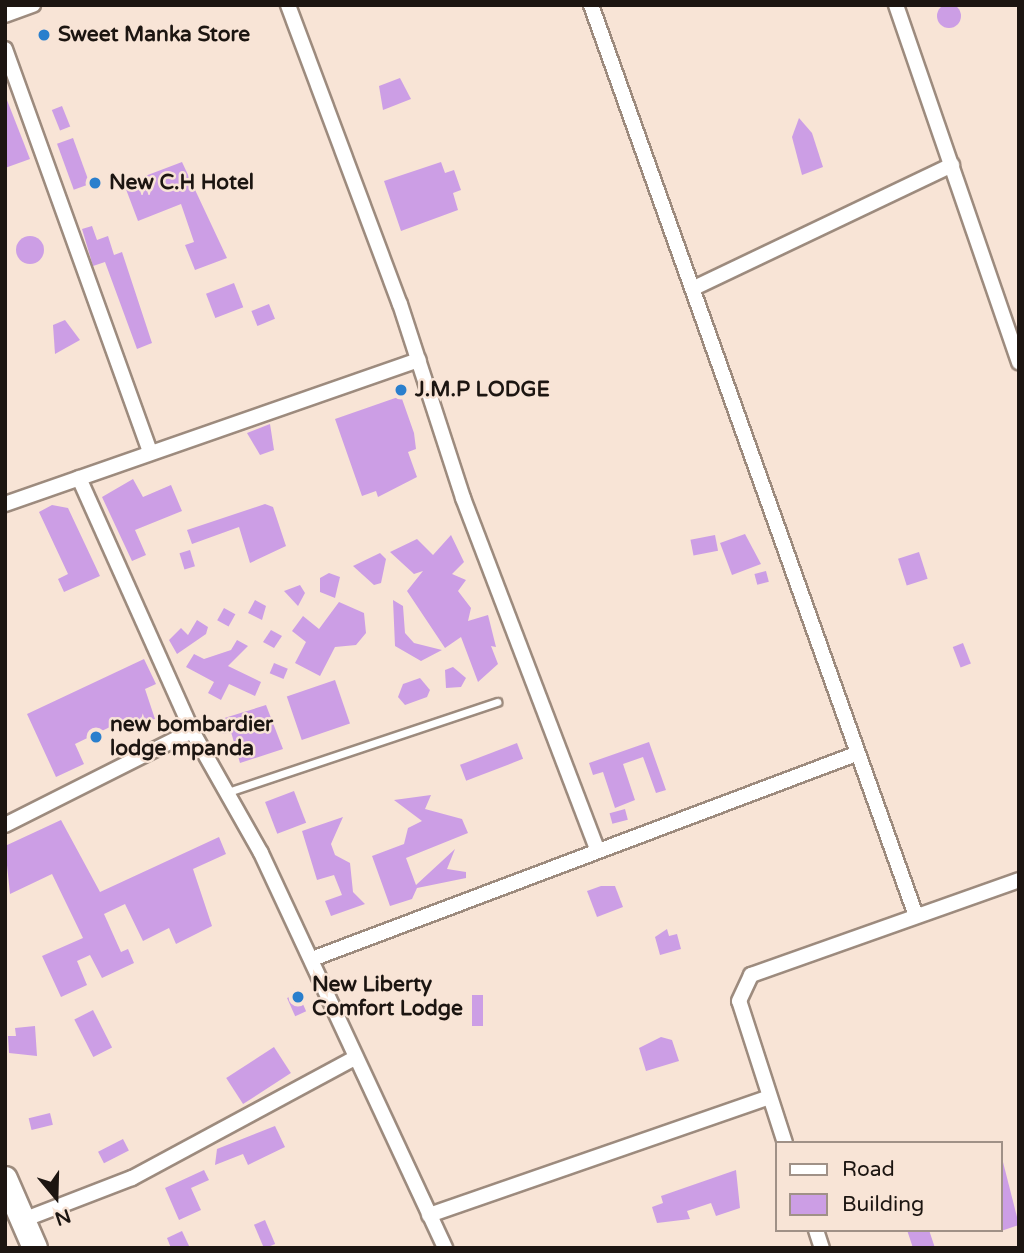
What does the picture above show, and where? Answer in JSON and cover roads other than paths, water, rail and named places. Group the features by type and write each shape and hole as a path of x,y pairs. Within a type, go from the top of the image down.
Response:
{"highway":[{"path":"5,1178 35,1248"}],"street":[{"path":"5,15 33,5"},
{"path":"288,5 419,360 463,498 597,849"},
{"path":"591,5 694,288 856,754 915,913"},
{"path":"896,5 1019,362"},
{"path":"5,49 150,452"},
{"path":"694,288 951,165"},
{"path":"5,504 419,360"},
{"path":"79,478 192,731 228,792 312,959 353,1059 445,1248"},
{"path":"5,825 192,731"},
{"path":"312,959 597,849 856,754"},
{"path":"784,1141 740,1001 751,975 915,913 1019,880"},
{"path":"23,1220 132,1178 353,1059"},
{"path":"429,1215 769,1097"}],"lane":[{"path":"228,792 497,702"}],"place":[{"name":"Sweet Manka Store","path":"44,35"},
{"name":"New C.H Hotel","path":"95,183"},
{"name":"J.M.P LODGE","path":"401,390"},
{"name":"new bombardier lodge mpanda","path":"96,737"},
{"name":"New Liberty Comfort Lodge","path":"298,997"}]}
